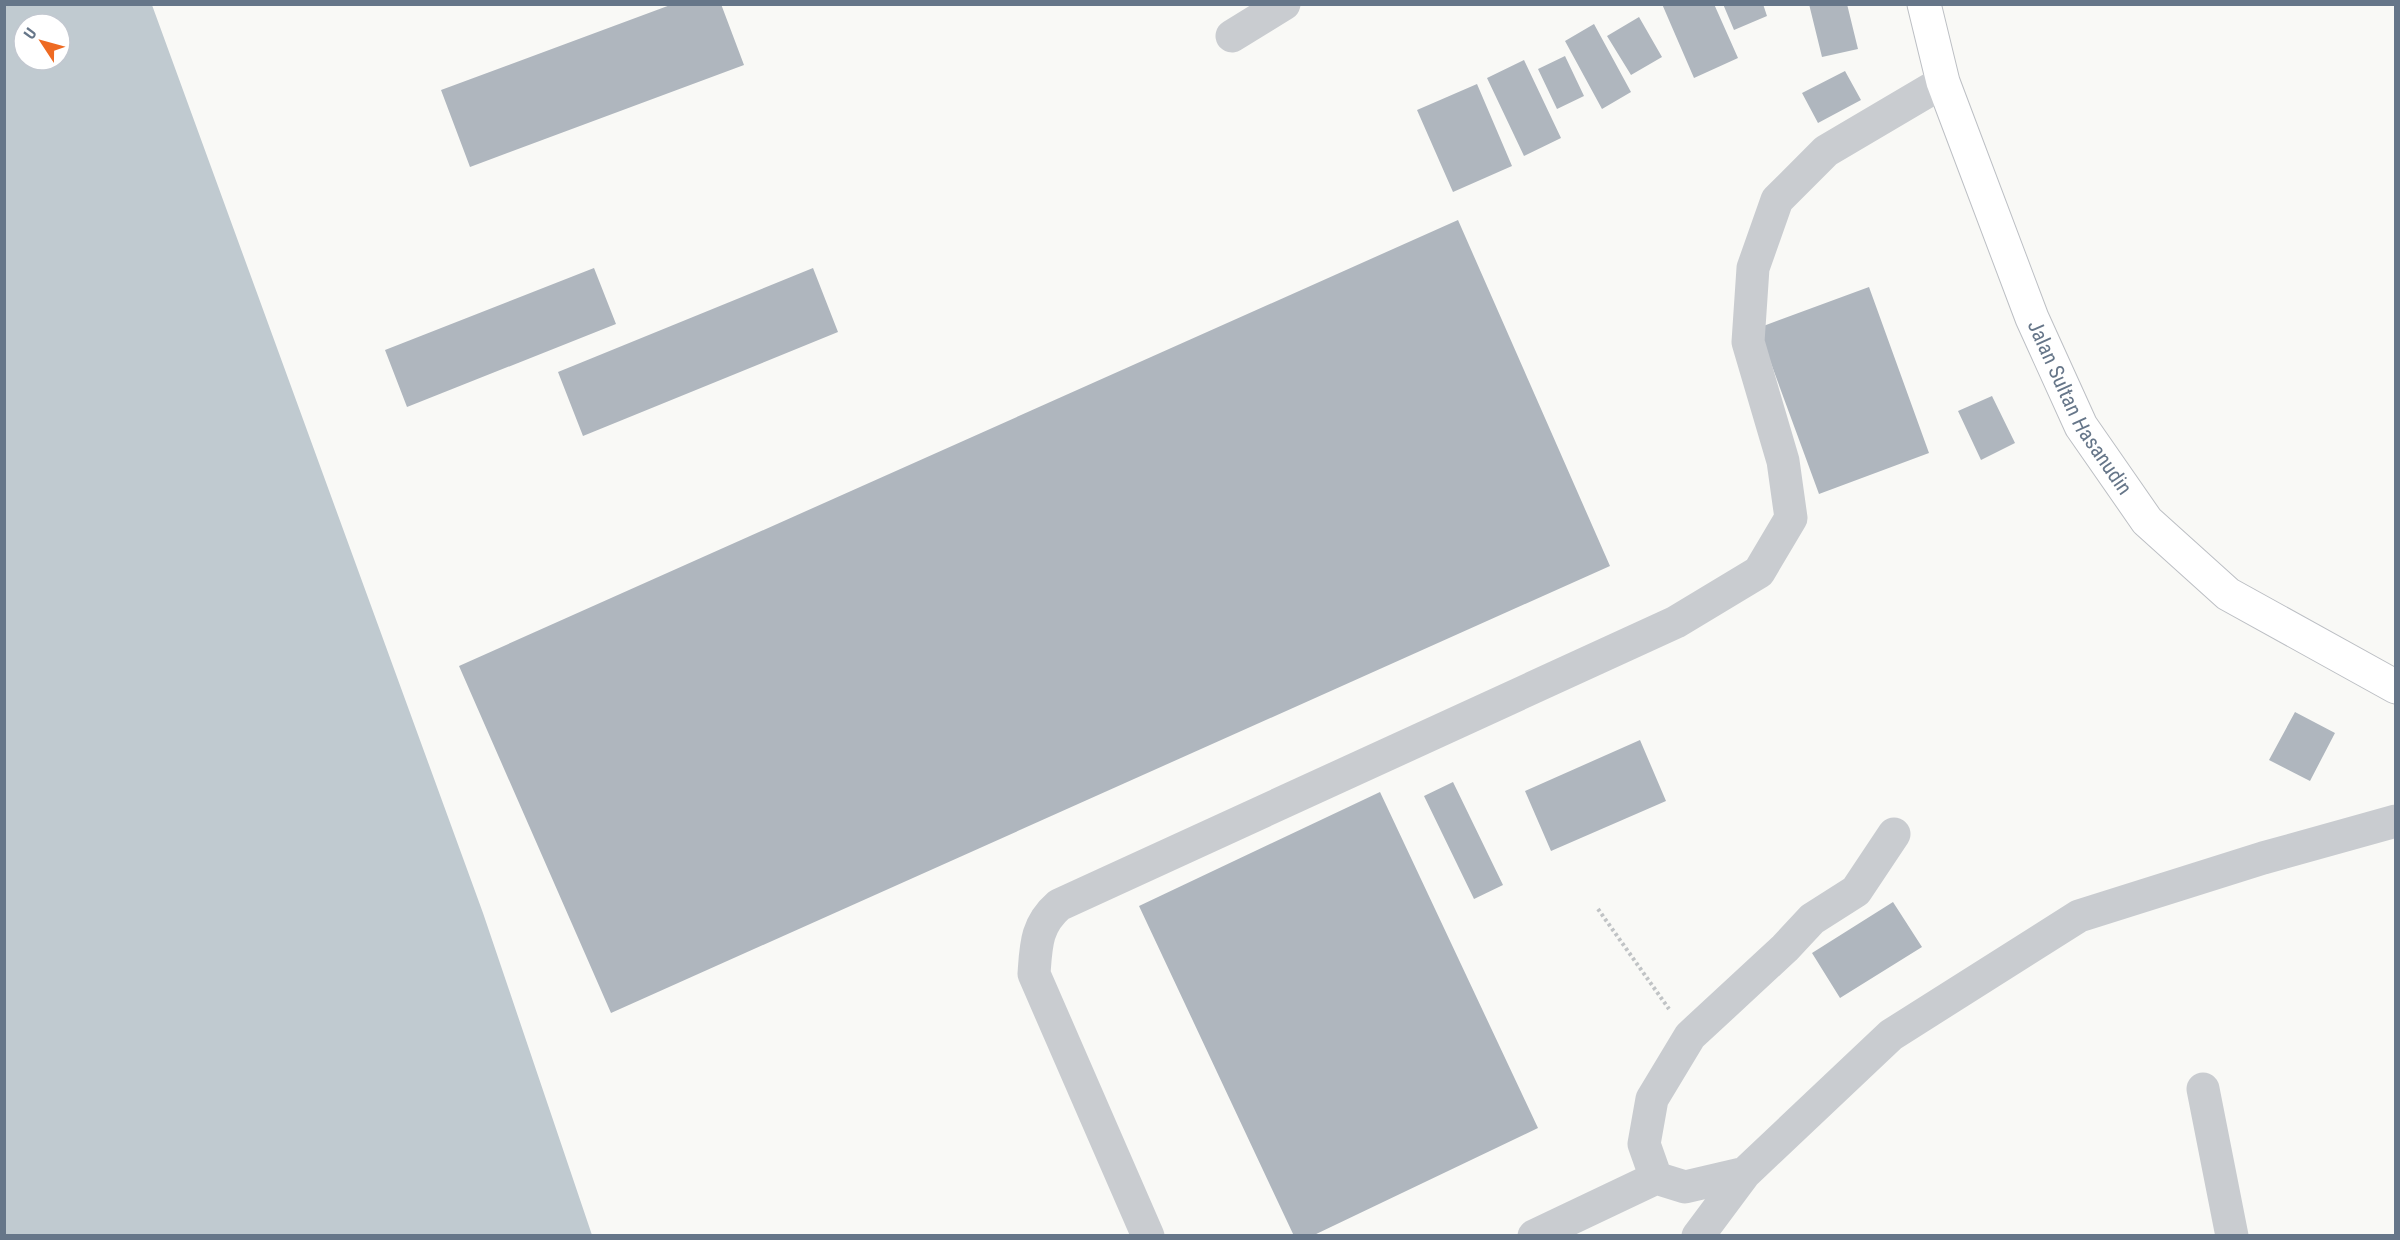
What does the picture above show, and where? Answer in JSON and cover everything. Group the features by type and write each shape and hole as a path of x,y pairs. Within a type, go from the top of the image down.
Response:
{"main road":[{"name":"Jalan Sultan Hasanudin","path":"1924,4 1943,82 2032,318 2081,426 2147,521 2228,594 2396,687"}],"lane":[{"path":"1232,36 1284,4"},
{"path":"1148,1236 1034,974 1036,943 1046,916 1059,905 1676,622 1759,572 1791,518 1783,461 1748,342 1753,268 1777,200 1826,151 1943,82"},
{"path":"1698,1236 1745,1173 1891,1035 2079,916 2263,858 2396,821"},
{"path":"1656,1178 1644,1144 1652,1099 1690,1036 1785,948 1812,919 1856,891 1894,834"},
{"path":"2203,1089 2232,1236"},
{"path":"1534,1236 1656,1178 1685,1187 1745,1173"}],"path":[{"path":"1598,909 1690,1036"}],"shaded area":[{"path":"5,4 152,5 483,913 592,1235 5,1235"}],"building":[{"path":"673,4 721,4 744,65 470,167 441,90"},
{"path":"1662,4 1714,4 1738,58 1694,78"},
{"path":"1723,4 1763,4 1767,16 1734,30"},
{"path":"1809,4 1847,4 1858,49 1822,57"},
{"path":"1639,17 1662,57 1631,75 1607,36"},
{"path":"1594,24 1631,92 1602,109 1565,41"},
{"path":"1565,56 1584,96 1557,109 1538,69"},
{"path":"1524,60 1561,138 1524,156 1487,78"},
{"path":"1845,71 1861,100 1818,123 1802,93"},
{"path":"1477,84 1512,166 1453,192 1417,110"},
{"path":"1458,220 1610,566 611,1013 459,666"},
{"path":"594,268 616,324 407,407 385,350"},
{"path":"813,268 838,332 583,436 558,372"},
{"path":"1869,287 1929,453 1819,494 1758,328"},
{"path":"1992,396 2015,443 1981,460 1958,411"},
{"path":"2295,712 2335,733 2310,781 2269,760"},
{"path":"1640,740 1666,801 1551,851 1525,791"},
{"path":"1453,782 1503,885 1474,899 1424,796"},
{"path":"1380,792 1538,1128 1312,1236 1294,1236 1139,906"},
{"path":"1893,902 1922,947 1840,998 1812,953"}]}
